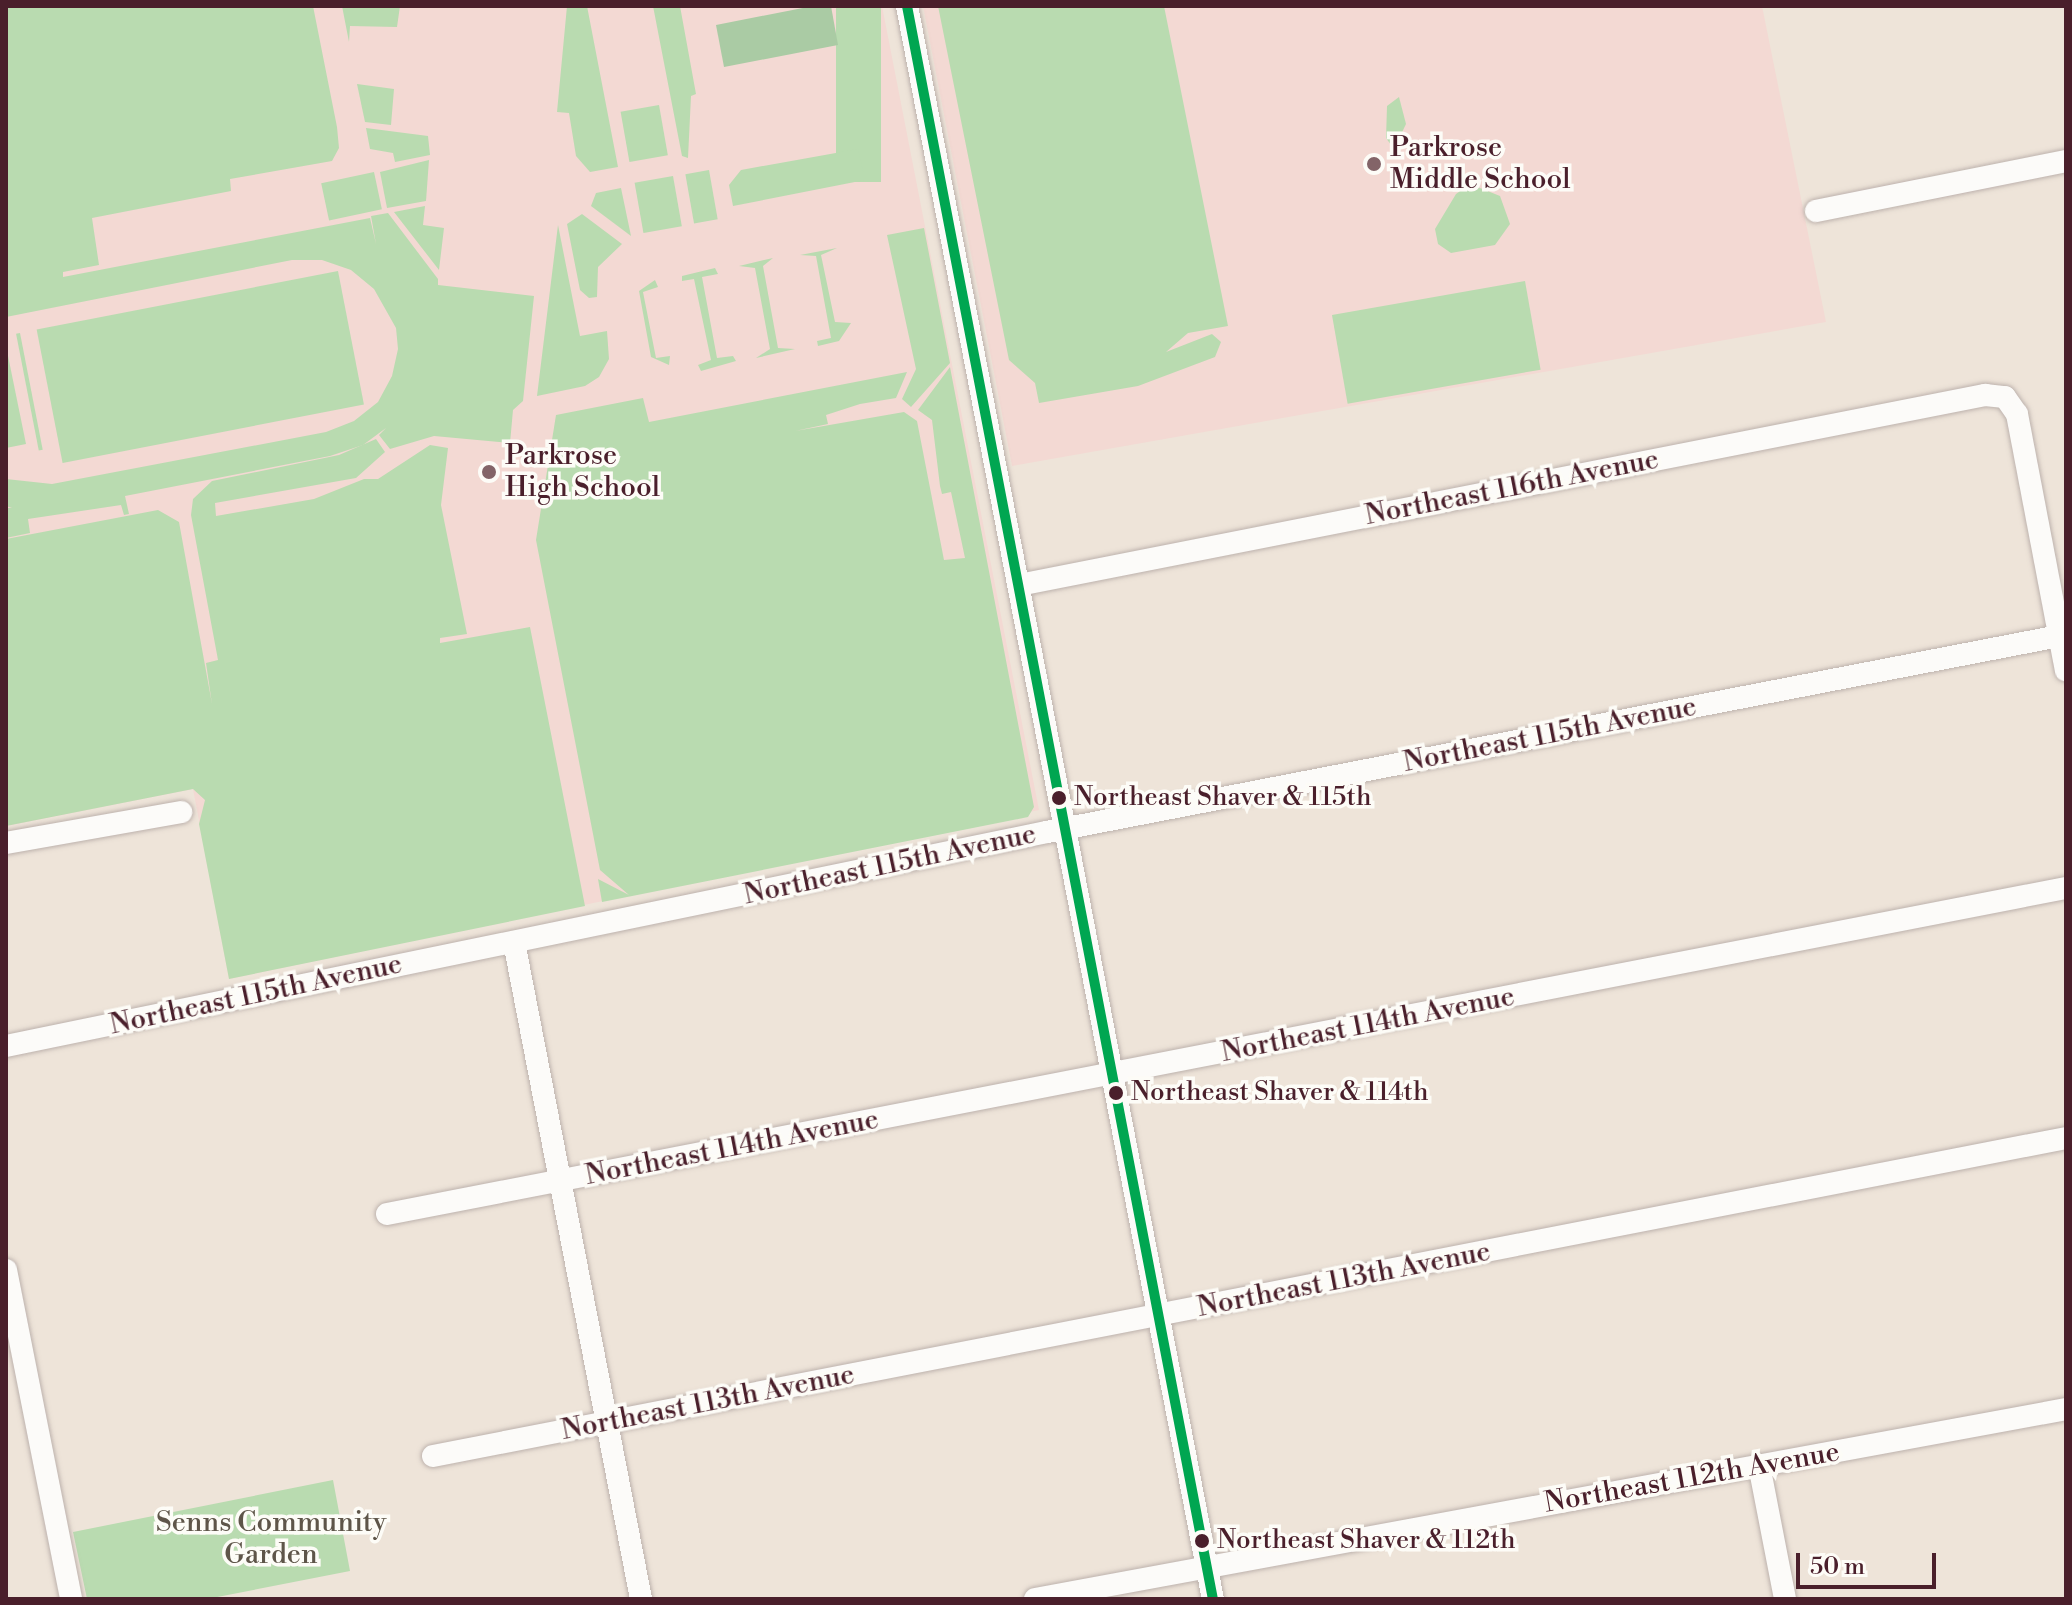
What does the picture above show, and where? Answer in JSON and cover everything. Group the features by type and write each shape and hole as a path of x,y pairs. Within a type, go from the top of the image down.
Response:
{"street":[{"path":"907,6 1213,1599"},
{"path":"1816,211 2066,161"},
{"name":"Northeast 116th Avenue","path":"1019,585 1985,395 2005,397 2017,414 2059,636"},
{"path":"2059,636 2066,670"},
{"name":"Northeast 115th Avenue","path":"6,1046 1067,829 2059,636"},
{"path":"6,843 181,812"},
{"name":"Northeast 114th Avenue","path":"387,1214 2066,888"},
{"path":"514,942 641,1599"},
{"name":"Northeast 113th Avenue","path":"433,1456 2066,1138"},
{"path":"6,1270 9,1305 71,1599"},
{"name":"Northeast 112th Avenue","path":"1035,1599 2066,1409"},
{"path":"1759,1465 1785,1599"}],"shaded area":[{"name":"Parkrose High School","path":"6,6 882,6 1039,810 229,979 193,789 6,826"},
{"name":"Parkrose Middle School","path":"923,6 1762,6 1826,322 1012,466"}],"green space":[{"path":"6,6 313,6 337,127 339,148 332,161 230,179 231,191 92,218 99,265 63,272 63,277 370,218 376,244 371,216 388,213 438,279 438,285 534,296 523,401 513,410 510,443 434,436 390,449 379,435 386,428 363,445 330,456 125,496 129,514 124,515 121,505 28,519 30,533 6,538 6,508 12,508 6,506 6,479 52,484 326,432 354,421 378,402 392,376 398,349 396,328 374,289 351,270 322,260 292,260 6,317"},
{"path":"342,6 400,6 397,27 350,26 349,42"},
{"path":"567,6 587,6 618,167 590,172 576,156 569,113 557,112"},
{"path":"653,6 680,6 696,94 691,96 688,158 682,156"},
{"path":"813,6 831,6 838,45 724,67 716,25"},
{"path":"836,6 881,6 881,182 836,182"},
{"path":"938,6 1164,6 1228,326 1188,333 1166,352 1212,334 1221,342 1215,357 1138,386 1039,403 1035,383 1009,360"},
{"path":"357,84 394,89 391,125 365,122"},
{"path":"1399,97 1406,124 1394,149 1386,138 1387,106"},
{"path":"659,105 668,155 629,162 621,112"},
{"path":"366,128 428,136 430,155 395,162 393,153 370,149"},
{"path":"858,149 865,180 733,206 729,185 741,170"},
{"path":"429,160 426,201 387,208 380,172"},
{"path":"709,170 718,219 694,223 685,174"},
{"path":"374,172 382,209 329,220 321,183"},
{"path":"673,176 682,226 643,233 635,183"},
{"path":"1470,184 1500,196 1510,224 1495,245 1451,253 1438,244 1435,229 1456,194"},
{"path":"621,188 631,236 591,206 596,193"},
{"path":"425,206 423,225 444,228 439,270 394,212"},
{"path":"582,214 622,244 598,267 597,297 589,298 580,290 567,224"},
{"path":"558,225 580,336 607,331 609,359 599,377 585,386 537,396"},
{"path":"924,228 950,363 911,407 902,399 916,369 887,235"},
{"path":"837,248 821,255 835,322 851,323 839,341 818,346 817,341 831,338 816,256 800,255"},
{"path":"773,258 763,266 778,348 795,349 756,358 770,349 755,268 739,266"},
{"path":"715,268 718,274 702,277 717,358 733,356 736,361 701,371 698,365 711,360 694,279 682,281 682,276"},
{"path":"338,271 364,405 63,463 37,330"},
{"path":"655,280 658,287 643,292 656,358 670,356 669,365 651,357 639,291"},
{"path":"1525,281 1541,370 1348,404 1332,315"},
{"path":"20,333 43,450 39,451 16,334"},
{"path":"6,346 26,444 6,448"},
{"path":"950,367 1034,807 1028,817 602,902 598,879 629,895 600,870 536,540 556,415 643,398 649,422 907,372 896,398 860,404 826,415 828,424 795,431 904,412 917,421 944,560 965,558 951,492 942,494 940,486 932,420 918,410"},
{"path":"376,439 385,452 356,478 215,503 216,516 314,499 364,479 378,479 430,445 448,448 441,505 467,634 440,638 440,643 530,627 585,906 229,979 199,824 205,800 193,789 6,826 6,539 158,510 179,522 212,704 206,663 218,660 191,515 193,499 212,481 339,455"},
{"name":"Senns Community Garden","path":"333,1480 350,1571 207,1599 87,1599 73,1532"}],"transit line":[{"path":"907,6 1213,1599"}],"place":[{"name":"Parkrose Middle School","path":"1374,164"},
{"name":"Parkrose High School","path":"489,472"},
{"name":"Northeast Shaver & 115th","path":"1059,798"},
{"name":"Northeast Shaver & 114th","path":"1116,1093"},
{"name":"Northeast Shaver & 112th","path":"1202,1541"}]}
